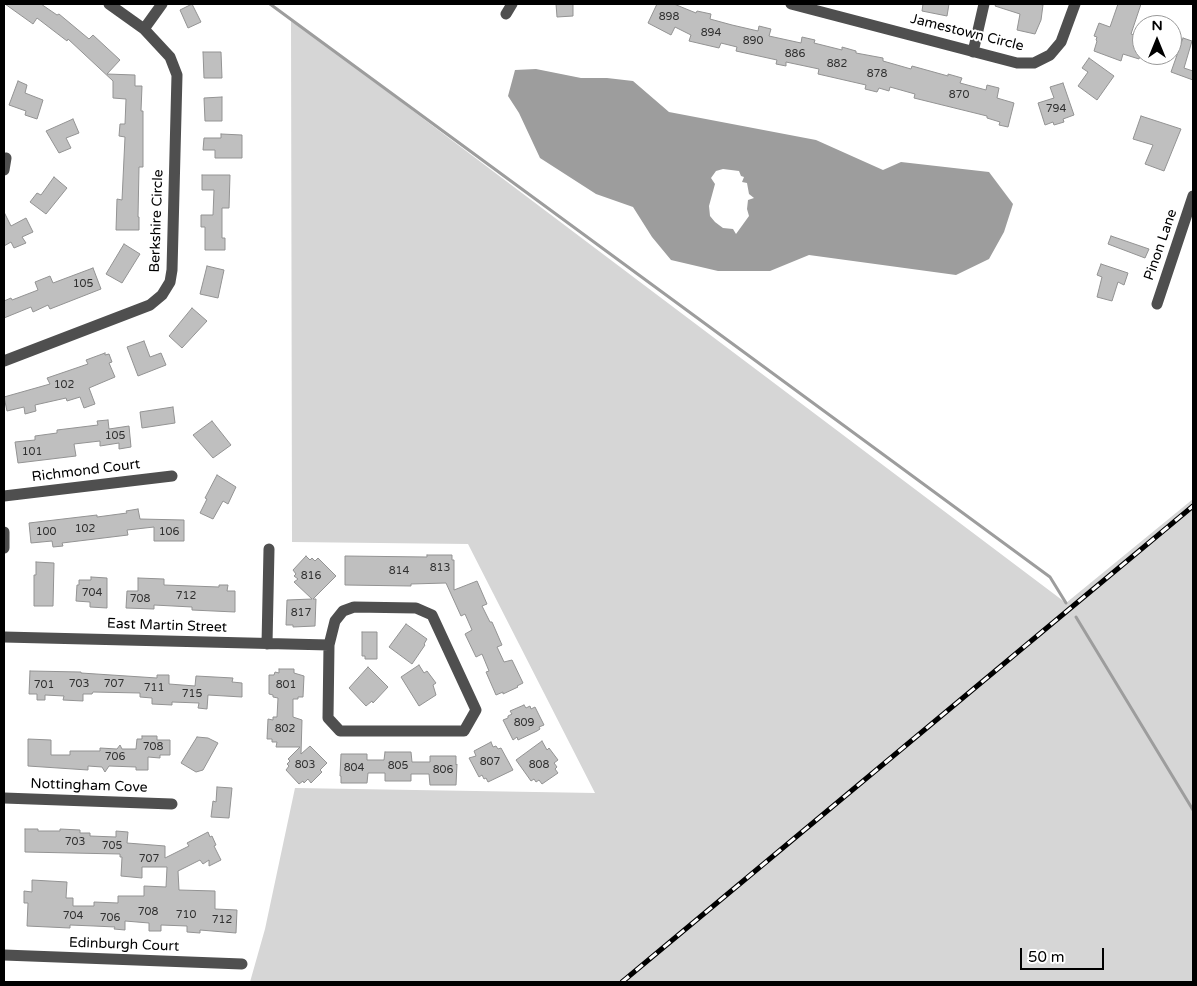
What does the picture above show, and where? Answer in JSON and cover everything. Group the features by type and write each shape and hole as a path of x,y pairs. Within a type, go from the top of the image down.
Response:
{"street":[{"name":"Berkshire Circle","path":"4,361 150,305 162,295 170,282 178,102 177,75 170,57 144,28 109,4"},
{"path":"144,28 162,4"},
{"path":"506,14 512,4"},
{"name":"Jamestown Circle","path":"791,4 835,9 974,52 1017,63 1034,63 1050,55 1061,42 1075,4"},
{"path":"974,52 984,4"},
{"name":"Pinon Lane","path":"1157,304 1193,196"},
{"name":"Richmond Court","path":"4,496 172,476"},
{"path":"4,532 4,548"},
{"path":"267,644 269,549"},
{"path":"354,607 416,608 432,615 476,710 464,731 340,731 328,718 329,645 335,621 343,611 354,607"},
{"name":"East Martin Street","path":"4,637 329,645"},
{"name":"Nottingham Cove","path":"4,798 172,804"},
{"name":"Edinburgh Court","path":"4,955 242,964"}],"shaded area":[{"path":"291,19 1066,603 1193,499 1193,982 250,982 265,929 295,788 595,793 468,544 292,542"},
{"path":"536,69 581,78 633,81 669,112 816,140 883,170 901,162 989,172 1013,204 1004,232 989,259 956,275 809,255 770,271 718,271 671,260 652,237 633,207 596,194 540,158 519,113 508,96 515,70","holes":["723,169 739,171 741,176 744,177 742,182 747,183 749,194 754,198 748,200 747,209 749,216 736,234 733,229 723,228 715,222 710,216 709,206 715,184 711,178 716,171"]}],"building":[{"path":"5,4 41,4 57,15 59,14 89,39 93,35 120,60 107,74 135,75 135,86 142,86 143,167 139,167 139,230 116,230 117,199 122,200 125,137 119,136 120,124 125,124 126,99 113,98 113,81 68,39 67,41 37,18 33,24"},
{"path":"192,4 201,22 188,28 180,10"},
{"path":"556,4 573,4 573,16 557,17"},
{"path":"657,4 674,4 696,13 697,11 711,14 710,19 758,31 759,26 771,29 769,36 801,43 802,37 815,40 814,43 842,50 842,47 856,51 856,53 883,58 883,61 911,69 912,66 948,76 948,74 962,78 960,83 986,90 987,85 999,88 997,98 1014,103 1008,127 999,125 1000,122 987,118 987,116 914,98 915,94 890,87 889,91 879,88 877,92 865,89 866,85 818,74 819,69 786,62 786,66 776,64 777,60 736,51 737,47 721,43 719,48 689,41 691,35 675,27 671,35 648,23"},
{"path":"923,4 949,4 947,16 922,11"},
{"path":"996,4 1043,5 1041,20 1035,34 1017,30 1020,14 995,6"},
{"path":"1118,4 1141,4 1137,15 1132,15 1132,57 1123,54 1121,61 1094,51 1097,37 1094,36 1099,23 1110,27"},
{"path":"1183,38 1192,41 1184,68 1193,71 1193,80 1171,72 1173,65 1182,65"},
{"path":"203,52 221,52 222,78 204,78"},
{"path":"1089,58 1114,76 1097,100 1078,86 1088,72 1082,68"},
{"path":"18,81 27,85 25,93 43,100 37,119 25,115 26,111 9,105"},
{"path":"1063,83 1074,115 1063,119 1064,122 1054,125 1053,122 1045,125 1038,103 1054,98 1050,87"},
{"path":"222,97 222,121 205,121 204,98"},
{"path":"1141,116 1181,129 1164,171 1145,164 1153,145 1133,139"},
{"path":"73,119 79,133 66,138 71,148 59,153 46,131"},
{"path":"221,134 242,135 242,158 215,158 215,150 203,150 204,138 221,138"},
{"path":"202,175 230,175 229,208 222,208 222,238 225,238 225,250 205,250 205,227 201,227 201,215 213,215 214,190 202,190"},
{"path":"54,177 67,188 46,214 30,202 37,193 41,195"},
{"path":"4,212 11,226 26,218 33,232 22,237 26,243 14,248 11,242 4,246"},
{"path":"1111,236 1149,249 1145,258 1108,244"},
{"path":"124,244 140,254 122,283 106,274"},
{"path":"1101,264 1128,273 1124,285 1118,282 1112,301 1097,297 1102,277 1097,275"},
{"path":"207,266 224,270 218,298 200,294"},
{"path":"93,268 101,289 50,309 48,305 33,312 31,307 4,318 4,301 11,298 12,300 38,290 35,282 50,276 53,283"},
{"path":"192,308 207,321 182,348 169,336"},
{"path":"144,341 150,357 161,353 166,365 138,376 127,347"},
{"path":"105,353 105,355 109,354 112,362 109,363 115,377 89,388 95,404 84,408 80,397 67,401 66,398 35,405 36,411 25,414 24,407 7,411 4,397 50,384 47,378 88,364 86,360"},
{"path":"173,407 175,423 142,428 140,412"},
{"path":"108,420 109,429 129,426 131,447 119,449 119,443 100,446 100,441 74,444 76,456 18,463 15,442 35,440 35,436 57,433 57,430 98,425 97,421"},
{"path":"212,421 231,445 213,458 193,435"},
{"path":"217,475 236,487 228,504 223,501 213,519 200,513 207,499 205,498"},
{"path":"138,509 140,519 184,520 184,541 154,541 154,527 127,530 128,535 62,543 63,546 53,547 52,541 31,543 29,523 97,515 97,517 127,513 126,511"},
{"path":"427,555 452,555 452,560 454,560 454,590 477,581 487,604 482,606 490,622 492,622 502,645 497,647 504,662 512,660 523,683 518,687 496,695 486,672 489,671 482,654 476,657 465,634 472,630 465,614 461,616 446,583 411,584 411,586 345,585 345,556 427,557"},
{"path":"306,556 310,560 312,558 315,561 318,558 336,576 313,599 316,599 315,626 293,627 293,625 286,625 287,600 312,599 294,582 298,579 294,576 296,574 293,570"},
{"path":"36,562 54,563 53,606 34,606"},
{"path":"91,577 107,578 107,608 90,607 90,602 76,601 79,580 91,580"},
{"path":"138,578 164,579 164,585 219,587 219,585 228,585 227,591 235,591 235,612 192,610 192,607 154,605 154,609 126,608 127,591 138,591"},
{"path":"406,624 427,639 412,664 389,647"},
{"path":"362,632 377,632 377,659 365,659 365,656 362,656"},
{"path":"419,665 424,673 427,671 436,683 433,685 436,695 419,706 401,677"},
{"path":"368,667 388,687 373,703 372,701 366,706 349,688"},
{"path":"279,669 294,669 294,673 304,676 303,697 293,699 293,717 302,720 301,754 310,746 327,763 320,770 322,772 311,783 308,779 304,783 303,781 299,784 286,770 289,766 287,764 290,761 288,759 300,747 276,747 277,742 267,739 268,719 273,720 273,717 277,717 278,698 269,694 269,675 274,675 275,672 279,673"},
{"path":"30,671 81,672 157,678 157,675 169,675 169,684 195,686 196,676 233,678 232,682 242,683 242,697 208,695 207,709 198,708 199,703 172,702 172,705 152,704 152,698 140,697 140,693 93,692 92,694 83,694 83,701 63,700 64,696 45,695 45,700 37,700 37,694 29,694"},
{"path":"524,705 526,708 530,706 531,709 535,707 544,725 539,727 540,729 537,731 518,740 517,737 513,740 503,720 512,714 510,711"},
{"path":"142,736 157,736 157,740 170,740 170,755 160,755 160,758 148,757 148,770 136,770 136,767 109,766 105,772 102,767 88,766 88,770 28,766 28,739 51,740 51,755 70,755 70,751 100,751 100,748 117,749 120,745 122,749 136,749 137,739 142,739"},
{"path":"197,737 208,738 218,743 203,770 196,772 181,763"},
{"path":"542,741 547,750 549,748 558,760 554,763 558,773 542,784 539,780 536,782 534,779 531,781 516,760"},
{"path":"491,742 493,747 501,748 513,770 488,782 482,775 479,777 469,758 476,756 474,751"},
{"path":"385,752 411,752 412,762 430,762 430,756 456,756 456,785 430,785 429,774 411,774 411,781 385,781 385,773 368,773 367,783 341,783 341,754 367,754 367,760 384,760"},
{"path":"217,787 232,788 229,818 211,817 213,801 216,802"},
{"path":"25,829 38,829 38,831 80,830 80,833 90,833 90,836 116,837 116,831 128,832 127,843 165,846 165,858 189,846 187,843 208,832 210,837 212,836 216,845 214,846 221,860 209,866 209,860 203,864 200,860 178,871 179,890 215,891 215,909 237,910 236,933 200,930 200,933 187,932 187,926 161,925 161,931 149,931 149,923 125,921 125,930 114,929 115,927 70,925 70,928 27,926 28,903 24,903 24,891 32,892 32,880 67,882 66,898 73,898 73,906 94,906 94,902 118,903 118,896 144,896 144,886 166,887 167,867 142,867 142,878 121,876 122,857 120,857 120,854 25,852"}],"waterway":[{"path":"270,4 1050,577 1066,603"},
{"path":"1076,617 1193,810"}],"railway":[{"path":"622,982 1193,506"}]}
